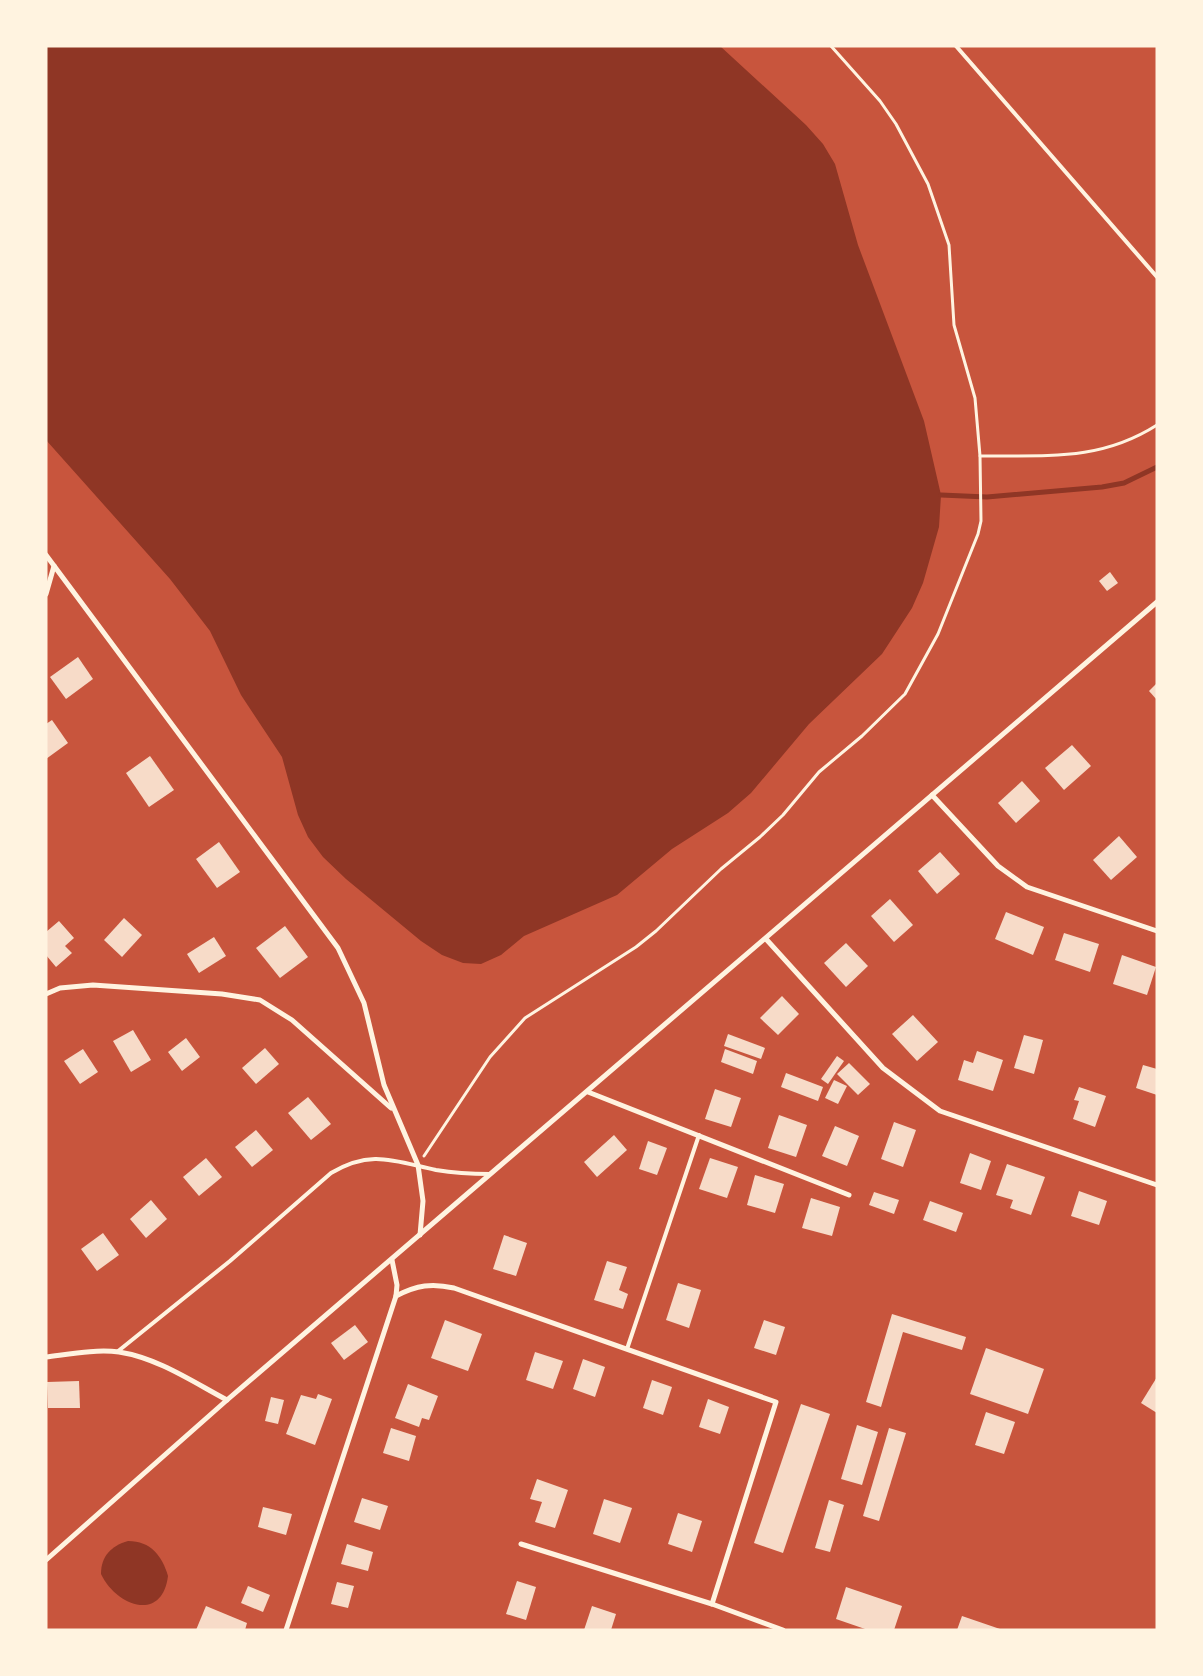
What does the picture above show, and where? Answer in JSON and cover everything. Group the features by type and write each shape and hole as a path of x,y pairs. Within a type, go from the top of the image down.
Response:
{"street":[{"path":"46,555 338,948 364,1003 384,1085 418,1165 423,1201 420,1236"},
{"path":"46,594 54,566"},
{"path":"46,1560 227,1400 493,1174 1157,602"},
{"path":"932,795 998,866 1027,887 1157,931"},
{"path":"766,939 883,1068 940,1110 1157,1185"},
{"path":"46,994 60,988 93,986 222,994 260,1000 292,1020 394,1110"},
{"path":"588,1092 699,1134 849,1195"},
{"path":"286,1630 396,1296 396,1279 392,1260"},
{"path":"396,1296 422,1285 438,1284 454,1288 776,1402 712,1604"},
{"path":"46,1357 117,1352 139,1356 159,1364 227,1400"},
{"path":"521,1544 712,1604 783,1630"}],"lane":[{"path":"956,46 1157,277"},
{"path":"628,1349 699,1134"},
{"path":"117,1352 230,1261 338,1169 358,1160 386,1158 454,1173 493,1174"}],"path":[{"path":"418,1165 490,1056 524,1018 636,947 656,931 721,870 760,837 783,815 819,772 862,736 905,694 938,634 978,534 981,521 980,456 975,398 954,325 950,245 928,184 896,124 880,101 831,46"},
{"path":"980,456 1096,452 1120,444 1157,425"}],"shaded area":[{"path":"46,46 720,46 806,125 823,144 835,164 858,245 924,421 941,495 939,527 923,583 912,608 882,654 809,724 751,793 728,813 672,849 617,895 524,936 501,955 481,964 463,963 442,955 421,941 346,879 323,857 308,837 298,815 282,757 241,695 210,631 170,579 46,440"},
{"path":"128,1541 143,1544 154,1551 159,1556 168,1576 164,1591 157,1600 148,1604 138,1605 127,1601 108,1585 101,1574 103,1562 108,1553"}],"building":[{"path":"1110,572 1118,583 1107,591 1099,581"},
{"path":"78,657 93,679 66,699 50,677"},
{"path":"1157,683 1157,700 1149,691"},
{"path":"52,720 68,743 46,759 46,724"},
{"path":"1072,745 1091,766 1064,790 1045,768"},
{"path":"150,756 174,790 149,807 126,773"},
{"path":"1022,781 1040,801 1016,823 998,803"},
{"path":"1119,836 1137,857 1111,880 1093,860"},
{"path":"219,842 240,872 217,888 196,859"},
{"path":"940,852 960,874 937,894 918,871"},
{"path":"890,899 913,925 894,942 871,916"},
{"path":"1006,912 1044,927 1033,955 995,939"},
{"path":"124,918 142,935 122,957 104,940"},
{"path":"59,921 74,938 65,946 72,953 56,967 46,955 46,932"},
{"path":"285,926 308,957 280,978 256,948"},
{"path":"1064,933 1099,944 1090,972 1055,960"},
{"path":"214,937 226,956 199,973 187,954"},
{"path":"846,943 868,966 846,987 824,963"},
{"path":"1122,955 1156,967 1147,995 1113,984"},
{"path":"782,996 799,1014 778,1035 760,1018"},
{"path":"913,1015 938,1042 917,1061 892,1034"},
{"path":"133,1030 151,1060 131,1072 113,1041"},
{"path":"728,1034 765,1048 761,1059 724,1046"},
{"path":"1024,1035 1043,1040 1034,1074 1014,1068"},
{"path":"186,1038 200,1057 182,1071 168,1052"},
{"path":"265,1048 279,1064 256,1084 242,1068"},
{"path":"83,1049 98,1072 80,1084 64,1061"},
{"path":"725,1049 757,1061 753,1074 721,1062"},
{"path":"977,1051 1003,1060 993,1091 958,1080 964,1060 973,1063"},
{"path":"837,1056 844,1061 828,1084 821,1079"},
{"path":"849,1063 870,1084 858,1095 837,1074"},
{"path":"1143,1065 1157,1069 1157,1095 1136,1088"},
{"path":"786,1073 823,1087 818,1101 781,1087"},
{"path":"834,1080 847,1086 838,1104 825,1098"},
{"path":"1079,1087 1106,1096 1095,1127 1073,1119 1079,1101 1074,1100"},
{"path":"715,1089 741,1098 731,1127 705,1119"},
{"path":"308,1097 331,1124 311,1140 288,1113"},
{"path":"779,1115 807,1125 796,1157 768,1148"},
{"path":"894,1122 916,1130 903,1167 881,1159"},
{"path":"835,1126 859,1136 847,1166 822,1156"},
{"path":"256,1130 273,1150 252,1167 235,1147"},
{"path":"614,1135 627,1150 597,1177 584,1162"},
{"path":"648,1141 667,1148 657,1175 639,1169"},
{"path":"970,1153 991,1161 981,1190 960,1183"},
{"path":"206,1158 222,1177 199,1196 183,1177"},
{"path":"710,1158 738,1167 727,1198 699,1189"},
{"path":"1007,1164 1045,1177 1031,1215 1010,1208 1013,1200 996,1195"},
{"path":"755,1175 784,1184 775,1213 747,1205"},
{"path":"1079,1191 1107,1201 1099,1225 1071,1216"},
{"path":"874,1192 899,1200 894,1214 869,1205"},
{"path":"811,1198 840,1207 832,1236 802,1228"},
{"path":"151,1200 167,1219 146,1238 130,1219"},
{"path":"930,1201 963,1213 956,1232 923,1220"},
{"path":"103,1233 119,1255 97,1271 81,1249"},
{"path":"504,1235 527,1243 516,1276 493,1269"},
{"path":"607,1261 627,1267 619,1290 628,1294 623,1309 594,1300"},
{"path":"678,1283 701,1290 689,1328 666,1320"},
{"path":"892,1314 966,1337 962,1350 903,1332 881,1407 866,1402"},
{"path":"445,1320 482,1334 468,1371 431,1358"},
{"path":"764,1320 785,1327 776,1355 754,1348"},
{"path":"355,1325 368,1342 344,1360 331,1343"},
{"path":"986,1348 1044,1369 1028,1414 970,1394"},
{"path":"535,1352 563,1361 553,1389 526,1380"},
{"path":"583,1359 605,1367 595,1397 573,1389"},
{"path":"1157,1377 1157,1413 1141,1403"},
{"path":"652,1380 672,1387 663,1415 643,1408"},
{"path":"79,1381 80,1408 48,1408 47,1382"},
{"path":"408,1384 438,1396 429,1420 422,1418 419,1427 395,1418"},
{"path":"318,1394 332,1399 315,1445 286,1434 301,1395 316,1399"},
{"path":"271,1397 284,1400 278,1424 265,1421"},
{"path":"708,1399 729,1407 720,1434 699,1427"},
{"path":"801,1404 830,1414 783,1553 754,1543"},
{"path":"986,1412 1015,1422 1004,1454 975,1445"},
{"path":"857,1425 878,1432 862,1485 841,1479"},
{"path":"391,1428 416,1436 409,1461 383,1453"},
{"path":"889,1428 906,1433 879,1521 863,1516"},
{"path":"537,1479 568,1490 555,1528 535,1522 542,1502 530,1499"},
{"path":"362,1498 388,1506 380,1530 354,1522"},
{"path":"604,1499 632,1508 620,1543 593,1534"},
{"path":"829,1500 844,1505 830,1552 815,1548"},
{"path":"263,1507 292,1514 286,1535 258,1527"},
{"path":"678,1513 702,1521 692,1552 668,1544"},
{"path":"347,1544 373,1552 368,1571 341,1564"},
{"path":"517,1581 536,1587 526,1620 506,1614"},
{"path":"337,1582 354,1586 348,1608 331,1604"},
{"path":"248,1586 270,1595 263,1612 241,1603"},
{"path":"846,1587 902,1606 894,1630 868,1630 836,1619"},
{"path":"206,1606 247,1623 245,1630 196,1630"},
{"path":"592,1606 616,1614 611,1630 584,1630"},
{"path":"962,1616 1000,1629 1000,1630 957,1630"}],"waterway":[{"path":"941,495 987,497 1102,487 1124,483 1157,467"}]}
